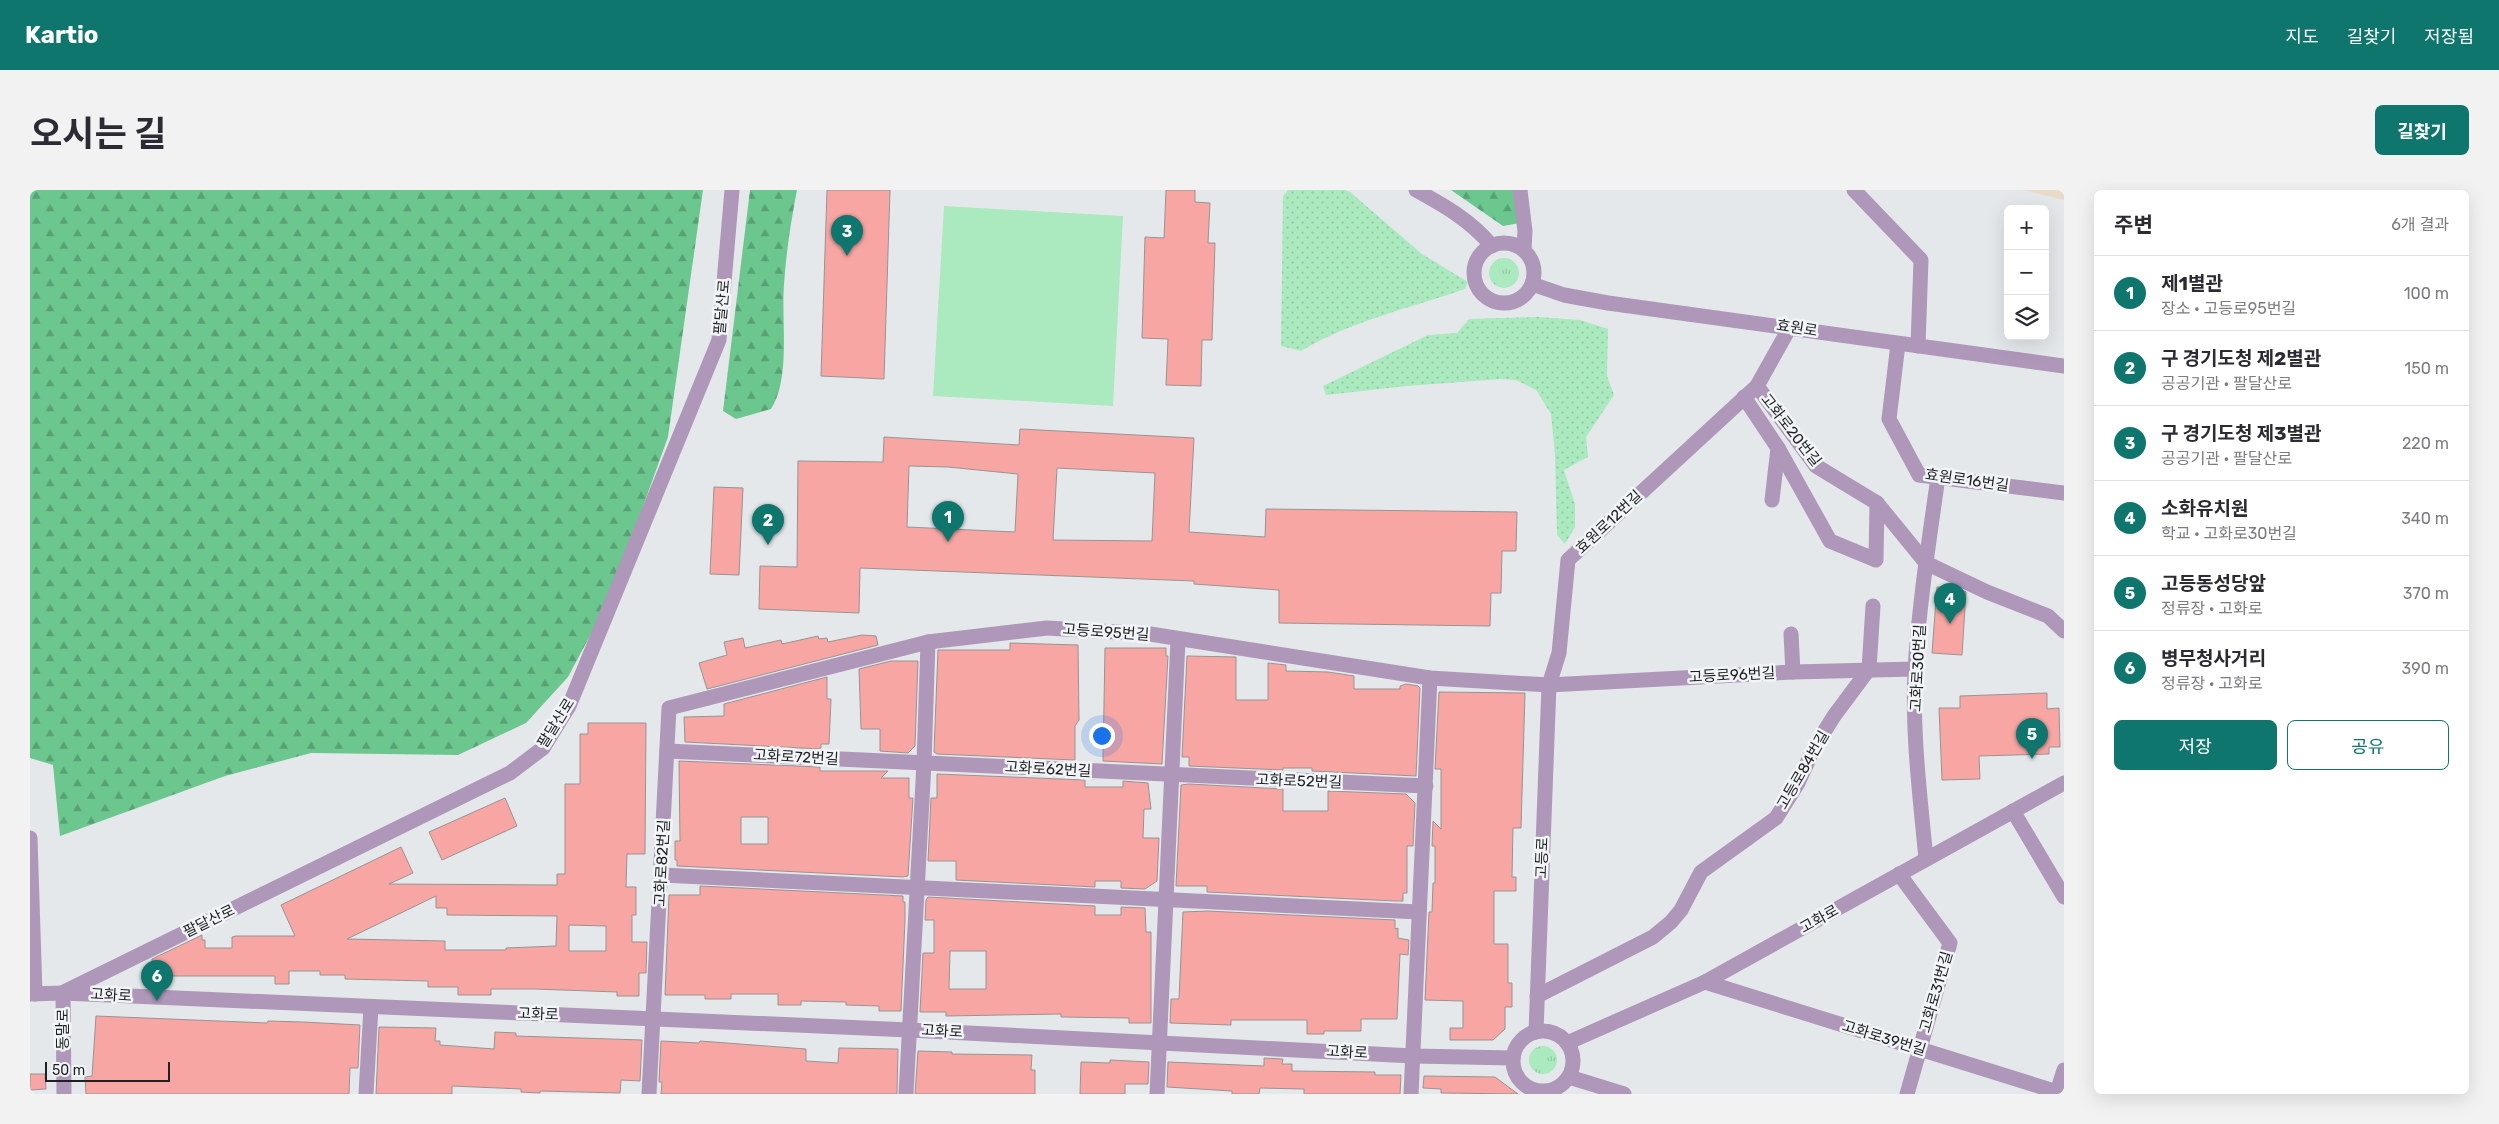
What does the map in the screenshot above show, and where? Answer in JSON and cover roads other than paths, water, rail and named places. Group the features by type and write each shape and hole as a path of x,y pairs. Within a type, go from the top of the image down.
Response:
{"street":[{"name":"팔달산로","path":"63,993 510,773 543,748 569,706 719,340 732,190"},
{"path":"1416,190 1457,213 1475,227 1492,246"},
{"path":"1520,190 1524,216 1524,250 1534,268 1532,284 1525,296 1508,304 1488,300 1476,284 1475,265 1479,255 1492,246 1506,243 1524,250"},
{"path":"1854,190 1921,260 1918,346"},
{"name":"효원로","path":"1532,284 1564,295 1608,302 2064,366"},
{"name":"효원로12번길","path":"1549,685 1559,653 1568,560 1756,386 1790,327"},
{"name":"효원로16번길","path":"1898,344 1889,419 1919,475 2064,493"},
{"name":"고화로20번길","path":"1756,386 1816,466 1877,503 1926,563 1987,592 2048,616 2064,631"},
{"path":"1744,397 1778,448 1772,500"},
{"name":"고화로20번길","path":"1778,448 1830,541 1876,560 1877,503"},
{"name":"고화로30번길","path":"1926,859 1917,770 1915,669 1926,563 1938,477"},
{"path":"1869,669 1873,606"},
{"name":"고등로95번길","path":"669,708 928,642 1047,628 1150,634 1178,640 1430,678 1549,685"},
{"path":"1791,634 1793,672"},
{"path":"1157,1094 1178,640"},
{"path":"906,1094 918,888 928,642"},
{"name":"고등로84번길","path":"1537,996 1653,937 1672,922 1681,910 1701,872 1776,818 1798,783 1814,748 1834,716 1869,669"},
{"name":"고등로96번길","path":"1549,685 1793,672 1915,669"},
{"path":"1411,1094 1430,678"},
{"name":"고등로","path":"1536,1032 1549,685"},
{"name":"고화로82번길","path":"649,1094 652,1018 662,875 669,708"},
{"name":"고화로72번길","path":"667,751 924,763"},
{"name":"고화로62번길","path":"924,763 1172,775"},
{"name":"고화로52번길","path":"1172,775 1426,786"},
{"name":"고화로","path":"1568,1043 1705,982 2064,783"},
{"path":"2013,811 2064,897"},
{"path":"30,838 32,994"},
{"name":"고화로31번길","path":"1898,874 1950,943 1907,1094"},
{"path":"662,875 1419,912"},
{"name":"고화로39번길","path":"1705,982 2060,1093"},
{"name":"고화로","path":"32,994 63,993 652,1018 1413,1056 1513,1058"},
{"name":"동말로","path":"63,993 64,1094"},
{"path":"366,1094 371,1007"},
{"path":"1548,1031 1559,1035 1568,1043 1573,1054 1573,1066 1569,1077 1561,1086 1539,1092 1528,1087 1519,1079 1513,1058 1518,1045 1526,1037 1536,1032 1548,1031"},
{"path":"2060,1093 2064,1070"},
{"path":"1569,1077 1624,1094"}],"place":[{"name":"구 경기도청 제3별관","path":"847,256"},
{"name":"제1별관","path":"948,542"},
{"name":"구 경기도청 제2별관","path":"768,545"},
{"name":"소화유치원","path":"1950,624"},
{"name":"고등동성당앞","path":"2032,759"},
{"name":"병무청사거리","path":"157,1001"}]}
